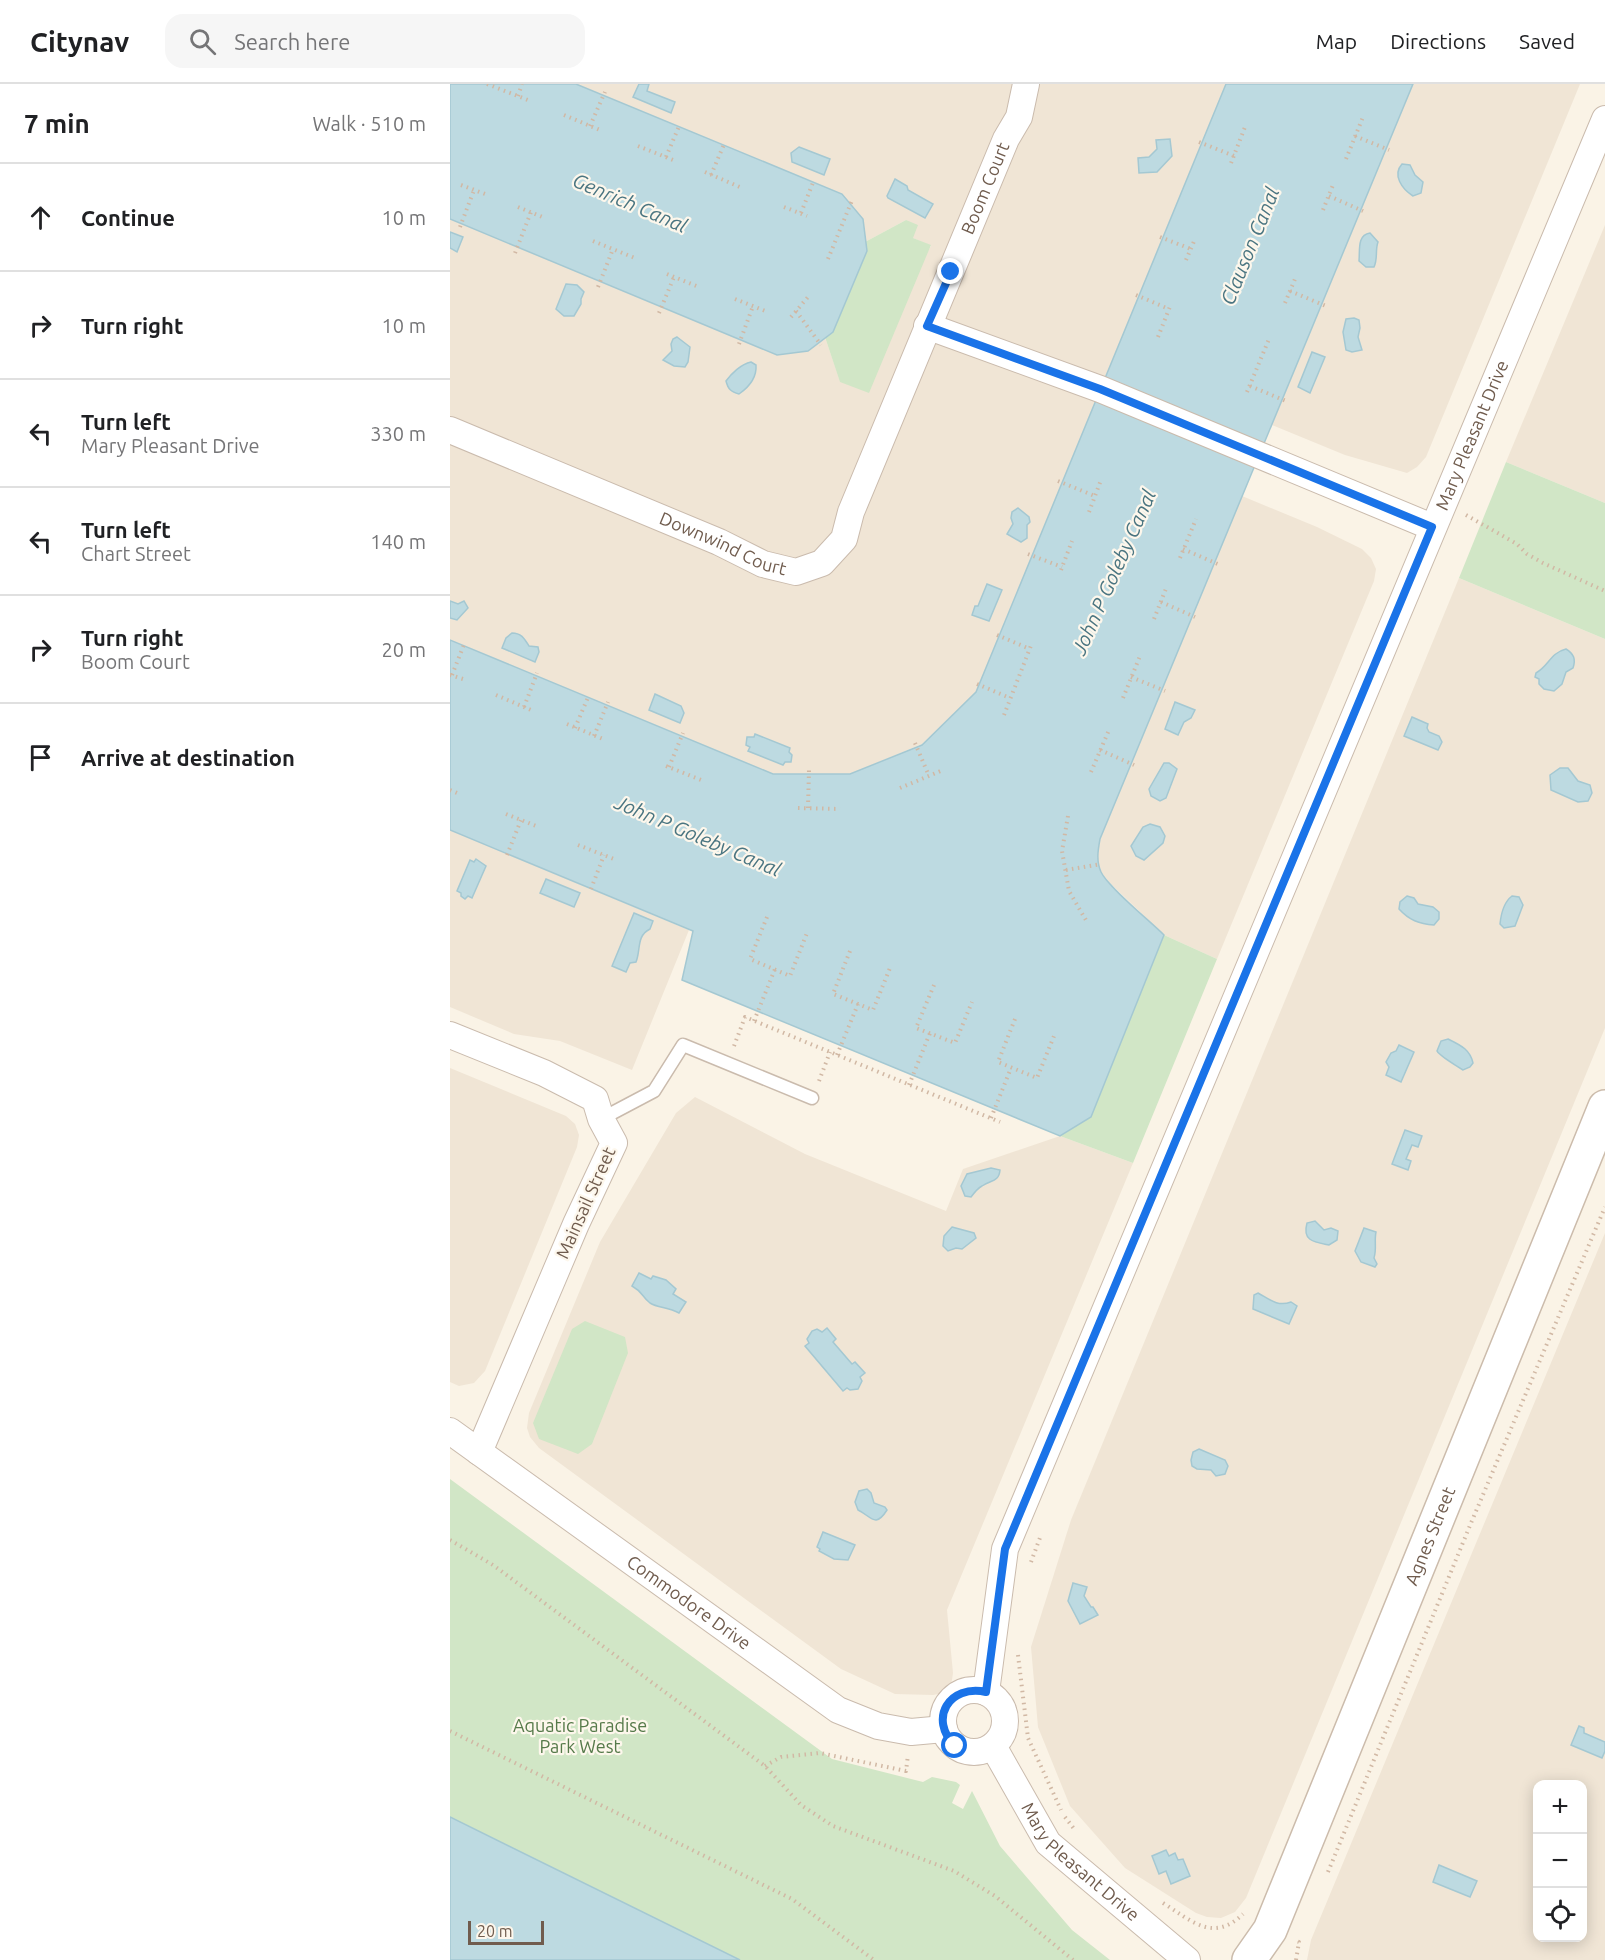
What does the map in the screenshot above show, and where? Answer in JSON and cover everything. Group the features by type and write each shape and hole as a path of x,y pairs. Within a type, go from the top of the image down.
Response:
{"street":[{"name":"Boom Court","path":"927,326 1006,139 1019,117 1026,84"},
{"name":"Mary Pleasant Drive","path":"986,1692 1005,1549 1605,119"},
{"path":"927,326 1075,380 1432,527"},
{"name":"Downwind Court","path":"450,430 719,542 763,564 796,572 822,563 844,539 851,512 927,326"},
{"name":"Mainsail Street","path":"450,1035 544,1073 595,1099 614,1143 576,1224 479,1452"},
{"name":"Agnes Street","path":"1249,1960 1284,1936 1605,1107"},
{"name":"Commodore Drive","path":"450,1431 838,1710 878,1726 911,1732 944,1729"},
{"path":"966,1691 986,1692 1000,1704 1005,1722 1004,1731 993,1746 984,1751 964,1751 948,1739 944,1729 943,1719 950,1701 966,1691"},
{"name":"Mary Pleasant Drive","path":"993,1746 1048,1843 1187,1960"}],"lane":[{"path":"602,1119 654,1091 683,1045 812,1098"}],"path":[{"path":"488,84 528,100"},
{"path":"518,96 522,84"},
{"path":"590,126 604,92"},
{"path":"564,115 600,130"},
{"path":"1346,159 1363,117"},
{"path":"666,158 680,124"},
{"path":"1231,163 1245,128"},
{"path":"1355,136 1389,150"},
{"path":"711,175 725,142"},
{"path":"1199,142 1234,156"},
{"path":"638,146 673,160"},
{"path":"705,172 742,188"},
{"path":"801,213 814,180"},
{"path":"461,185 488,195"},
{"path":"1323,210 1334,185"},
{"path":"460,227 474,190"},
{"path":"1329,196 1363,211"},
{"path":"828,259 853,198"},
{"path":"518,207 544,218"},
{"path":"784,207 807,216"},
{"path":"515,253 531,212"},
{"path":"1160,237 1191,249"},
{"path":"1186,260 1195,239"},
{"path":"593,241 635,258"},
{"path":"598,287 613,249"},
{"path":"667,274 699,287"},
{"path":"659,313 674,277"},
{"path":"1285,303 1295,279"},
{"path":"1290,291 1326,306"},
{"path":"1136,295 1170,307 1158,337"},
{"path":"791,317 808,297"},
{"path":"735,299 768,312"},
{"path":"739,344 753,306"},
{"path":"796,311 821,345"},
{"path":"1248,392 1269,339"},
{"path":"1250,386 1286,401"},
{"path":"1089,512 1101,480"},
{"path":"1058,481 1095,496"},
{"path":"1470,504 1466,515 1517,544 1527,554 1543,563 1605,591"},
{"path":"1180,558 1196,519"},
{"path":"1028,554 1062,569 1072,542"},
{"path":"1183,549 1220,565"},
{"path":"1154,619 1167,586"},
{"path":"1161,602 1195,616"},
{"path":"997,635 1030,649"},
{"path":"463,679 451,675 465,642"},
{"path":"1004,715 1032,643"},
{"path":"1122,698 1140,656"},
{"path":"524,707 537,673"},
{"path":"1131,677 1165,691"},
{"path":"977,684 1010,698"},
{"path":"496,695 531,710"},
{"path":"575,728 589,695"},
{"path":"594,736 608,702"},
{"path":"567,724 603,739"},
{"path":"1091,772 1109,730"},
{"path":"683,733 668,767 701,780"},
{"path":"915,743 929,776"},
{"path":"1100,750 1134,765"},
{"path":"808,808 809,770"},
{"path":"900,788 943,770"},
{"path":"450,790 457,793"},
{"path":"798,808 840,809"},
{"path":"506,814 536,826"},
{"path":"1068,816 1062,851 1069,891 1087,922"},
{"path":"507,855 521,820"},
{"path":"578,845 614,859"},
{"path":"591,889 604,855"},
{"path":"1066,870 1101,864"},
{"path":"767,917 750,959 790,975 807,933"},
{"path":"850,951 833,994 873,1010 890,968"},
{"path":"754,1021 775,969"},
{"path":"934,985 916,1028 955,1044 972,1002"},
{"path":"837,1055 858,1004"},
{"path":"727,1063 745,1017 1000,1122"},
{"path":"1015,1019 998,1062 1011,1068 1037,1078 1054,1036"},
{"path":"909,1084 930,1033"},
{"path":"812,1098 830,1052"},
{"path":"991,1118 1011,1068"},
{"path":"1325,1880 1471,1523 1605,1207"},
{"path":"1030,1568 1032,1557 1046,1524"},
{"path":"450,1540 493,1565 765,1766 801,1805 833,1826 954,1871 995,1896 1072,1960"},
{"path":"1018,1654 1028,1738 1064,1816 1077,1832"},
{"path":"450,1731 792,1899 874,1960"},
{"path":"765,1766 781,1756 820,1753 906,1771 911,1732"},
{"path":"1160,1902 1206,1929 1220,1929 1234,1923 1244,1914 1284,1936 1296,1960"},
{"path":"1284,1936 1303,1932"}],"shaded area":[{"path":"576,84 1226,84 976,692 922,744 850,774 773,774 450,640 450,219 777,355 808,351 825,337 840,381 931,246 913,238 906,220 865,242 863,219 842,194"},
{"path":"1413,84 1580,84 1426,457 1417,467 1407,473 1345,455 1272,425"},
{"path":"1605,225 1605,503 1506,462"},
{"path":"1242,496 1317,527 1362,549 1371,558 1376,569 1374,581 1217,959 1164,935 1110,883 1101,872 1097,858 1100,839"},
{"path":"1459,578 1605,639 1605,1028 1246,1898 1235,1912 1221,1918 1207,1917 1196,1913 1125,1868 1070,1806 1038,1727 1031,1647 1071,1520"},
{"path":"450,830 689,930 632,1070 560,1041 514,1034 450,1007"},
{"path":"450,1068 566,1116 575,1124 579,1135 577,1147 485,1371 474,1383 459,1386 450,1382"},
{"path":"695,1097 805,1154 946,1211 963,1169 1060,1136 1133,1163 947,1610 953,1673 951,1686 944,1693 895,1694 841,1669 539,1448 530,1437 527,1428 529,1413 600,1242 676,1113"},
{"path":"1605,1233 1605,1960 1307,1960 1311,1940"}],"green space":[{"path":"906,220 918,225 913,238 931,245 869,393 840,382 825,337 833,332 867,251 865,242"},
{"path":"1506,462 1605,503 1605,639 1459,578"},
{"path":"1164,935 1217,959 1133,1163 1060,1136 1091,1117"},
{"path":"585,1321 625,1337 628,1353 592,1444 578,1454 539,1439 533,1423 572,1329"},
{"name":"Aquatic Paradise Park West","path":"450,1479 832,1759 923,1782 932,1777 956,1782 960,1785 952,1803 963,1809 972,1791 1000,1846 1072,1930 1110,1960 502,1960 450,1924"}],"water":[{"name":"Genrich Canal","path":"450,84 576,84 842,194 863,219 867,251 833,332 808,351 777,355 450,219"},
{"path":"639,84 649,84 647,91 675,102 671,113 633,97"},
{"path":"1226,84 1413,84 1100,839 1098,864 1105,878 1120,895 1164,935 1091,1117 1060,1136 682,980 693,931 450,830 450,640 773,774 850,774 922,745 976,692"},
{"path":"1170,139 1172,156 1157,172 1139,173 1138,158 1149,157 1157,149 1156,140"},
{"path":"799,147 830,159 824,175 792,162 791,153"},
{"path":"1402,164 1410,165 1415,175 1423,182 1421,193 1413,196 1402,186 1398,173"},
{"path":"895,179 907,186 908,190 933,204 925,218 888,198"},
{"path":"450,232 463,237 457,252 450,248"},
{"path":"1370,233 1378,242 1376,261 1374,267 1366,267 1359,261 1359,248 1363,237"},
{"path":"566,284 577,285 584,292 581,304 574,316 564,316 556,309"},
{"path":"1346,319 1359,320 1358,337 1362,350 1352,352 1346,350 1343,332"},
{"path":"677,337 690,347 685,367 674,366 663,360 672,351 671,344"},
{"path":"1312,352 1325,357 1310,393 1298,387"},
{"path":"751,362 756,365 752,382 739,394 732,391 726,381 733,372"},
{"path":"1018,508 1029,517 1030,522 1027,525 1027,538 1021,542 1007,534 1013,524 1012,512"},
{"path":"987,584 1002,590 989,621 972,615"},
{"path":"450,601 458,604 464,601 468,608 457,620 450,618"},
{"path":"512,633 522,636 529,646 538,647 539,652 535,662 502,648 506,638"},
{"path":"1566,649 1574,657 1573,668 1566,672 1562,684 1554,691 1544,689 1539,684 1539,679 1535,677 1536,673 1556,653"},
{"path":"655,694 681,706 684,713 680,723 649,710"},
{"path":"1175,702 1195,710 1191,718 1184,722 1178,735 1165,729"},
{"path":"1412,717 1428,724 1429,732 1439,736 1442,742 1438,750 1404,736"},
{"path":"755,734 790,748 791,762 785,762 783,765 748,751 750,747 746,745 747,737 754,737"},
{"path":"1164,763 1169,763 1177,769 1166,798 1160,801 1151,796 1149,789"},
{"path":"1560,768 1568,768 1578,781 1590,785 1592,793 1588,801 1578,802 1551,790 1550,775"},
{"path":"1150,824 1160,827 1165,836 1163,843 1144,860 1136,856 1131,846 1143,827"},
{"path":"476,859 486,866 472,898 468,896 465,899 457,891 470,860 474,862"},
{"path":"546,879 580,893 574,907 540,893"},
{"path":"1407,896 1414,898 1418,904 1433,907 1439,912 1439,919 1434,925 1415,921 1399,909 1400,902"},
{"path":"1512,896 1519,897 1523,905 1515,926 1504,928 1500,924 1502,912"},
{"path":"634,913 653,921 650,929 641,939 636,962 630,963 626,972 612,966"},
{"path":"1448,1039 1467,1051 1473,1063 1470,1067 1463,1070 1437,1051 1441,1041"},
{"path":"1399,1045 1414,1052 1401,1082 1386,1075 1389,1067 1386,1062"},
{"path":"1405,1130 1422,1136 1418,1147 1412,1145 1406,1159 1411,1161 1408,1170 1392,1164"},
{"path":"991,1168 1000,1170 996,1179 981,1187 971,1197 965,1196 961,1186 967,1174"},
{"path":"1315,1221 1324,1230 1331,1228 1338,1231 1337,1240 1329,1245 1310,1240 1306,1234 1307,1223"},
{"path":"952,1227 974,1233 976,1238 962,1249 956,1248 948,1251 943,1246 944,1236"},
{"path":"1364,1228 1376,1232 1374,1258 1377,1264 1375,1267 1361,1262 1355,1251"},
{"path":"639,1273 651,1279 653,1276 666,1280 676,1289 673,1294 686,1302 679,1313 650,1303 632,1286"},
{"path":"1258,1293 1273,1302 1281,1304 1291,1302 1297,1306 1289,1324 1253,1309 1254,1295"},
{"path":"827,1328 836,1339 833,1342 852,1364 855,1362 865,1373 860,1377 862,1381 858,1389 847,1388 843,1391 805,1346 809,1343 807,1339 812,1331 817,1329 822,1332"},
{"path":"1199,1449 1225,1460 1228,1466 1225,1474 1216,1476 1211,1470 1197,1469 1192,1466 1193,1452"},
{"path":"867,1489 874,1503 887,1510 879,1519 873,1519 858,1510 855,1502 859,1491"},
{"path":"823,1532 855,1545 848,1560 834,1559 819,1551 817,1547"},
{"path":"1073,1583 1087,1587 1084,1596 1098,1615 1080,1624 1068,1601"},
{"path":"1579,1726 1584,1728 1584,1733 1605,1742 1602,1758 1571,1745"},
{"path":"450,1817 740,1960 450,1960"},
{"path":"1166,1850 1169,1856 1175,1853 1178,1860 1183,1859 1190,1876 1171,1884 1166,1871 1159,1874 1152,1856"},
{"path":"1439,1865 1477,1881 1470,1897 1433,1882"}],"route":[{"path":"951,272 927,326 1100,389 1432,527 1005,1549 986,1692 966,1691 950,1701 945,1710 944,1729 948,1739 955,1746"}],"water label":[{"name":"Clauson Canal","path":"1250,246"},
{"name":"John P Goleby Canal","path":"1114,572"},
{"name":"John P Goleby Canal","path":"698,836"}]}
